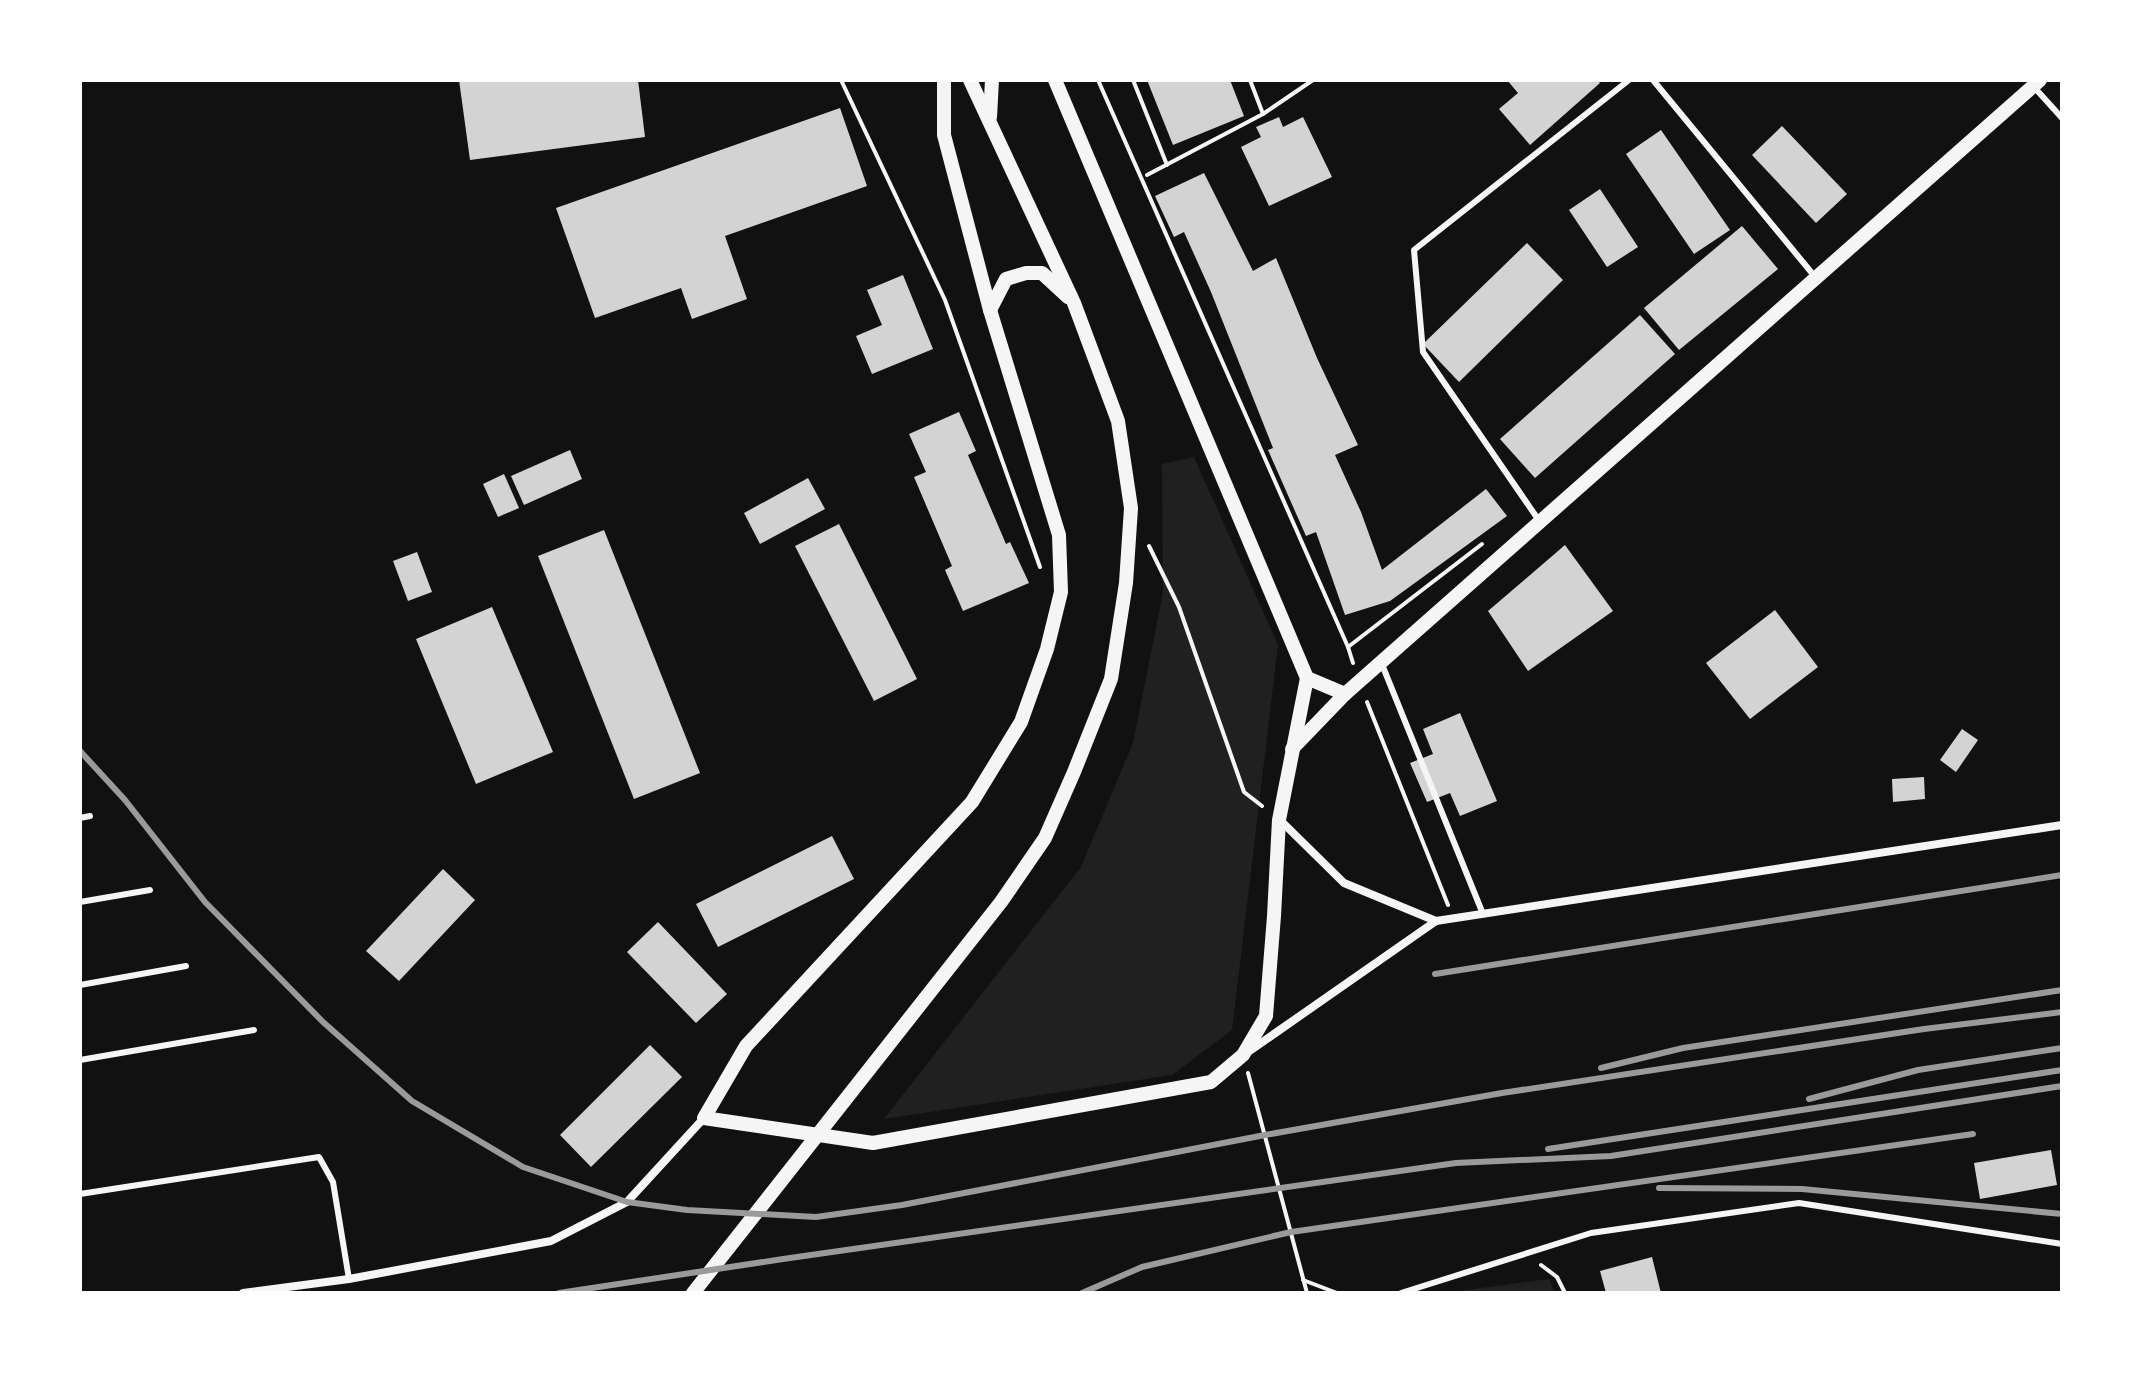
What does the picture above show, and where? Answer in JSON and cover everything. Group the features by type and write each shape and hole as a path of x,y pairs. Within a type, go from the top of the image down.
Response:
{"street":[{"path":"243,1293 349,1279 551,1241 627,1202 704,1118 746,1046 972,802 1021,722 1047,649 1061,592 1059,535 990,310 944,135 944,80"},
{"path":"693,1293 1001,902 1045,838 1111,679 1126,583 1131,508 1118,421 1074,303 970,80"},
{"path":"990,122 992,80"},
{"path":"1055,80 1307,678 1279,820 1266,1016 1243,1055"},
{"path":"1292,749 1359,681 2036,83"},
{"path":"990,310 1006,279 1026,273 1042,273 1074,303"},
{"path":"1307,678 1345,694"},
{"path":"1279,820 1344,883 1436,921"},
{"path":"704,1118 873,1143 1211,1082 1243,1055 1436,921 2062,825"}],"lane":[{"path":"1540,522 1423,352 1414,250 1629,80"},
{"path":"1653,80 1816,278"},
{"path":"2036,83 2062,118"},
{"path":"1381,662 1483,914"},
{"path":"80,818 90,816"},
{"path":"80,902 150,890"},
{"path":"80,985 186,966"},
{"path":"80,1060 254,1030"},
{"path":"80,1194 319,1157 333,1182 349,1279"},
{"path":"1401,1293 1591,1233 1799,1203 2062,1244"}],"path":[{"path":"841,80 945,300 1041,571"},
{"path":"1098,80 1348,647 1454,919"},
{"path":"1133,80 1167,165"},
{"path":"1250,80 1263,114"},
{"path":"1147,175 1263,114 1313,80"},
{"path":"1131,508 1179,607 1244,792 1279,820"},
{"path":"1243,1055 1307,1293"},
{"path":"1526,1254 1557,1277 1565,1293"},
{"path":"1303,1280 1337,1293"}],"shaded area":[{"path":"1194,457 1278,645 1232,1030 1172,1075 884,1119 1081,867 1133,743 1163,592 1162,464"},
{"path":"1549,1279 1555,1293 1444,1293"}],"building":[{"path":"459,80 638,80 645,137 470,160"},
{"path":"1147,80 1230,80 1244,116 1173,145"},
{"path":"1507,80 1597,80 1600,83 1530,145 1499,109 1518,93"},
{"path":"840,108 867,186 725,236 747,299 692,319 681,288 595,318 556,208"},
{"path":"1279,117 1283,127 1303,117 1332,177 1269,206 1241,147 1261,137 1256,127"},
{"path":"1782,126 1847,194 1816,223 1752,155"},
{"path":"1661,130 1730,230 1694,254 1626,154"},
{"path":"1204,173 1253,271 1276,258 1317,358 1358,445 1335,455 1361,512 1382,570 1486,489 1507,516 1390,601 1345,615 1316,532 1306,536 1268,450 1273,448 1184,232 1174,237 1155,196"},
{"path":"1600,189 1638,247 1607,267 1569,210"},
{"path":"1742,226 1778,269 1679,350 1644,308"},
{"path":"1527,243 1563,280 1459,382 1423,344"},
{"path":"903,275 933,349 872,374 856,336 882,325 867,290"},
{"path":"1640,315 1675,354 1535,478 1500,439"},
{"path":"959,412 976,451 968,455 1006,544 1010,542 1029,583 963,611 945,570 952,566 914,477 926,472 909,434"},
{"path":"570,450 582,479 524,505 511,476"},
{"path":"504,474 519,508 498,517 483,484"},
{"path":"808,478 825,509 760,544 744,513"},
{"path":"839,524 917,679 874,701 795,546"},
{"path":"604,530 700,773 634,799 538,556"},
{"path":"1565,545 1613,611 1528,671 1488,611"},
{"path":"417,552 432,592 408,601 393,561"},
{"path":"492,607 553,752 476,784 416,639"},
{"path":"1775,610 1818,667 1750,719 1706,663"},
{"path":"1460,713 1497,801 1460,816 1450,793 1427,802 1410,763 1433,754 1423,729"},
{"path":"1962,729 1978,740 1956,772 1940,760"},
{"path":"1924,777 1925,799 1893,802 1892,779"},
{"path":"832,836 854,879 718,947 696,904"},
{"path":"443,869 475,900 399,981 366,951"},
{"path":"658,922 727,994 696,1023 627,952"},
{"path":"650,1045 682,1077 591,1167 560,1135"},
{"path":"2051,1150 2057,1185 1980,1199 1974,1163"},
{"path":"1652,1257 1661,1293 1606,1293 1600,1271"}],"railway":[{"path":"80,751 125,800 205,902 323,1022 412,1101 523,1167 627,1202 687,1210 816,1217 902,1205 1502,1093 1924,1029 2062,1012"},
{"path":"1435,974 2062,875"},
{"path":"1601,1068 1683,1048 2062,990"},
{"path":"1809,1099 1918,1070 2062,1048"},
{"path":"1548,1149 2062,1070"},
{"path":"559,1293 1456,1163 1611,1156 2062,1086"},
{"path":"1082,1293 1142,1267 1291,1232 1973,1134"},
{"path":"1659,1188 1802,1189 2062,1214"}]}
